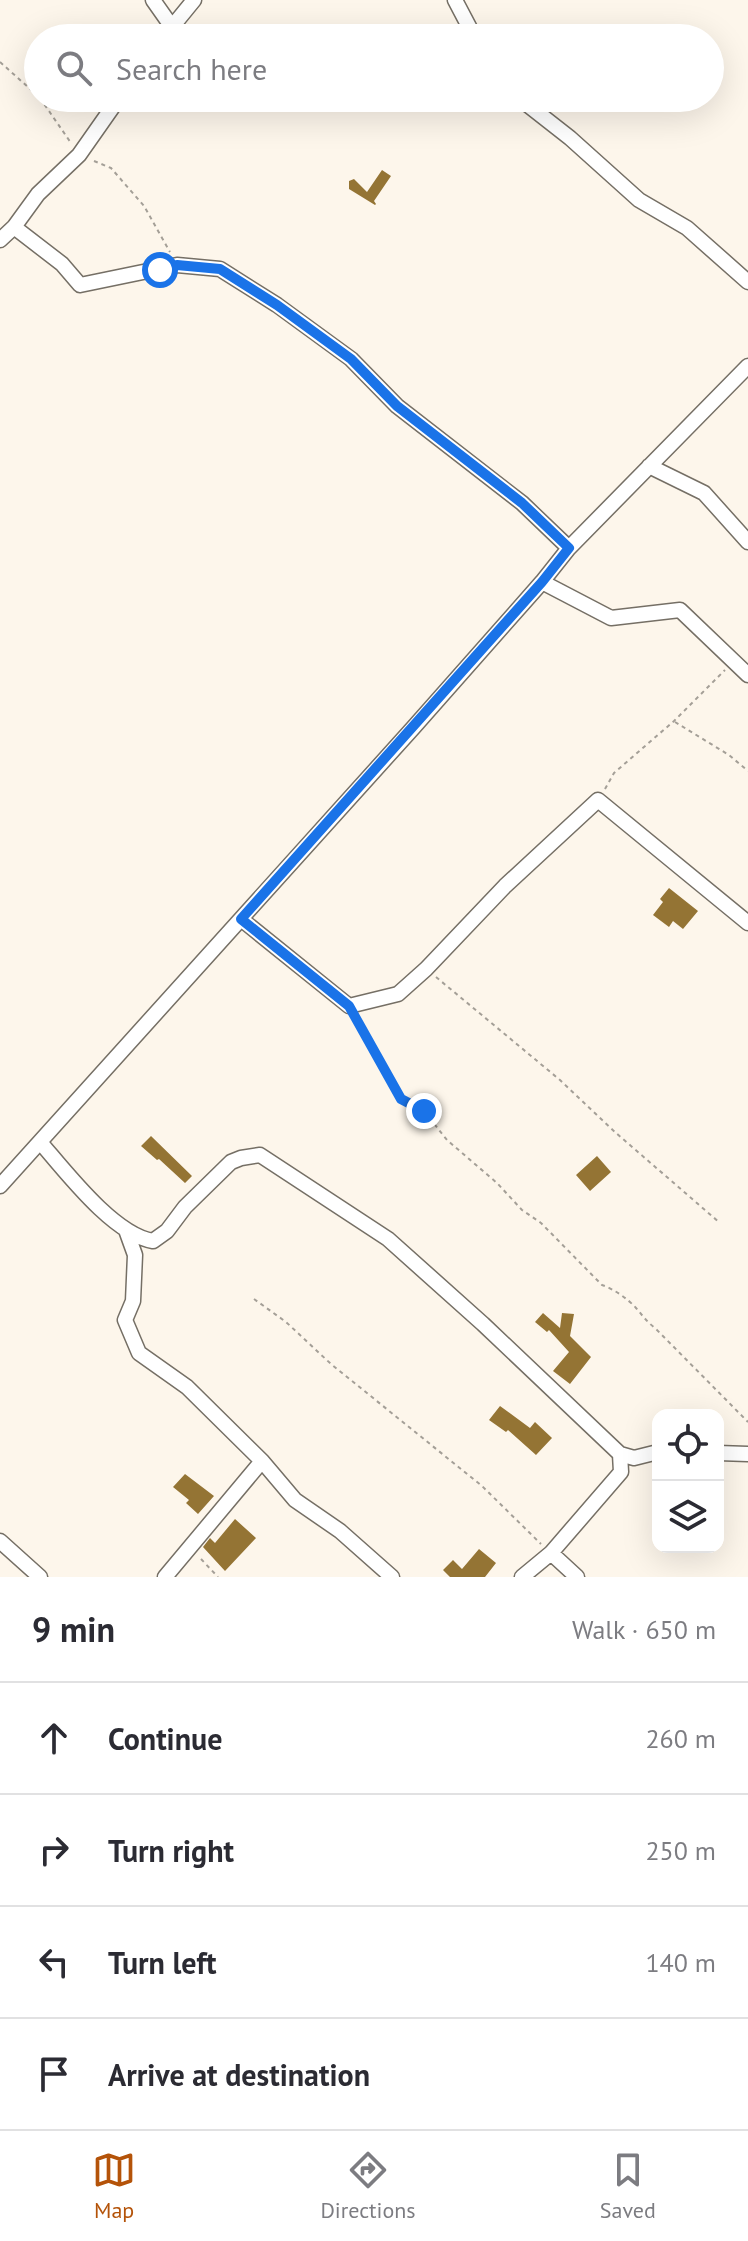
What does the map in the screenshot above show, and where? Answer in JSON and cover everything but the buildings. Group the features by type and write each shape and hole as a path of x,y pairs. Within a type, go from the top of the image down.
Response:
{"street":[{"path":"153,0 164,24"},
{"path":"174,24 194,0"},
{"path":"455,0 468,24"},
{"path":"0,240 14,227 38,194 79,155 109,112"},
{"path":"537,112 639,200 687,228 748,282"},
{"path":"14,227 62,264 80,285 177,265 220,269 277,305 351,359 397,406 522,503 569,548"},
{"path":"0,1186 542,582 569,548 747,368"},
{"path":"649,466 704,493 748,542"},
{"path":"542,582 611,618 680,610 748,675"},
{"path":"241,919 349,1006 398,994 505,886 598,800 748,923"},
{"path":"40,1142 90,1198 126,1230 153,1241 167,1231 185,1207 231,1162 260,1155 388,1239 620,1454 634,1458 652,1454"},
{"path":"126,1230 135,1255 133,1301 125,1320 139,1353 187,1387 262,1461 295,1500 340,1531 392,1577"},
{"path":"724,1453 748,1454"},
{"path":"522,1577 551,1553 621,1472 620,1454"},
{"path":"165,1577 262,1461"},
{"path":"0,1541 40,1577"},
{"path":"551,1553 577,1577"}],"path":[{"path":"0,62 24,84"},
{"path":"49,112 79,155 111,168 144,206 177,265"},
{"path":"598,800 614,773 674,721 732,662"},
{"path":"674,721 729,755 748,771"},
{"path":"426,969 560,1080 720,1223"},
{"path":"349,1006 401,1099 424,1111 447,1140 497,1183 522,1210 541,1223 602,1285 636,1308 641,1318 655,1328 748,1422"},
{"path":"254,1299 286,1322 331,1364 482,1486 551,1553"},
{"path":"190,1546 218,1577"}],"route":[{"path":"160,270 177,265 220,269 277,305 351,359 397,406 522,503 569,548 241,919 349,1006 401,1099 424,1111"}]}
